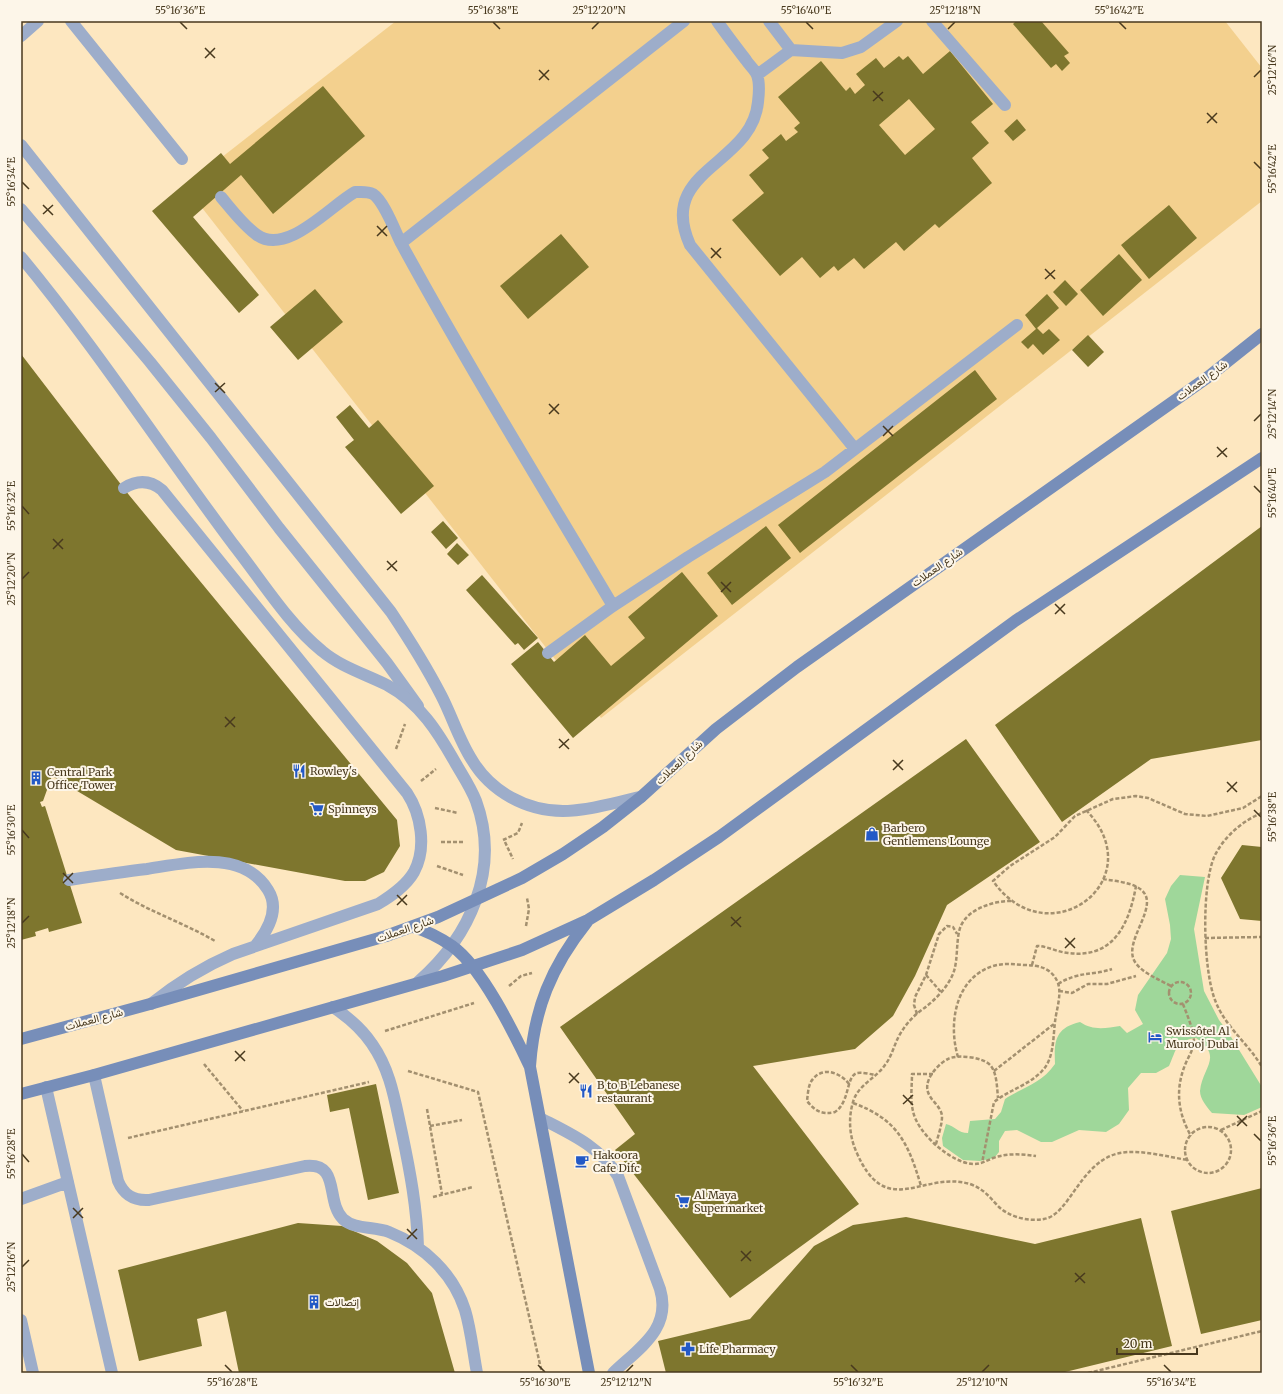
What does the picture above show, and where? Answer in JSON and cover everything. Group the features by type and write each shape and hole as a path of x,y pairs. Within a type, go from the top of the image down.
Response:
{"street":[{"path":"21,36 38,21"},
{"path":"71,21 182,159"},
{"path":"401,243 684,21"},
{"path":"717,21 757,75 759,91 758,102 752,124 744,139 700,177 692,187 686,198 683,210 685,234 690,244 855,449"},
{"path":"769,21 791,50"},
{"path":"757,75 791,50 842,53 852,51 861,47 897,21"},
{"path":"932,21 1005,105"},
{"path":"21,144 391,612 431,676 472,761 484,776 505,794 518,801 547,810 580,810 641,797"},
{"path":"221,197 255,234 267,240 276,241 294,236 355,192 364,191 372,194 379,200 401,243 613,606"},
{"path":"21,209 206,432 279,528 387,663 424,714 470,787 481,818 485,842 482,882 477,900 466,924 452,946 434,967 418,982"},
{"path":"21,257 85,338 210,513 298,628 321,651 336,662 386,685 412,702 424,714"},
{"path":"548,653 613,606 740,524 793,493 855,449 1017,325"},
{"name":"شارع العملات","path":"21,1039 360,944 413,927 477,900 522,878 563,854 603,827 641,797 716,729 797,667 1208,377 1262,334"},
{"path":"1238,354 1262,345"},
{"path":"21,1094 94,1075 376,995 471,966 522,950 588,920 654,880 719,837 1015,621 1262,458"},
{"path":"124,488 139,482 155,485 162,490 410,798 420,823 421,842 418,860 414,871 404,884 378,904 233,954 190,975 150,1004"},
{"path":"470,787 484,776"},
{"path":"69,880 205,861 222,863 251,872 262,880 269,892 273,905 272,918 267,931 256,946"},
{"path":"530,1067 532,1040 537,1014 546,989 557,964 571,941 588,920"},
{"path":"413,927 430,932 452,946 471,966 493,998 513,1032 530,1067 589,1373"},
{"path":"333,1007 352,1021 372,1044 389,1077 415,1201 418,1247"},
{"path":"94,1075 118,1181 122,1190 130,1197 139,1200 149,1200 314,1165 322,1168 328,1174 337,1211 343,1219 350,1224 382,1229 401,1237 418,1247 434,1260 447,1275 458,1292 465,1310 477,1373"},
{"path":"46,1087 112,1373"},
{"path":"540,1118 588,1143 603,1155 612,1166 618,1176 664,1301 662,1319 653,1335 613,1373"},
{"path":"21,1199 68,1182"},
{"path":"21,1320 33,1373"}],"path":[{"path":"389,771 412,702"},
{"path":"451,756 410,798 481,818"},
{"path":"1086,810 1099,825 1104,837 1108,861 1103,879 1095,893 1086,902 1063,912 1049,914 1022,908 1011,901 994,881 1010,866 1044,846 1075,816 1086,810 1113,799 1136,796 1163,803 1185,814 1207,816 1243,808 1262,796"},
{"path":"1261,1065 1225,1020 1215,1001 1208,980 1205,959 1205,938 1208,880 1215,856 1231,833 1242,824 1262,813"},
{"path":"504,840 522,878 529,909 522,950 521,976"},
{"path":"418,860 482,882"},
{"path":"97,876 138,904 199,931 233,954"},
{"path":"1103,879 1136,886 1144,892 1147,898 1147,906 1132,948 1132,955 1138,966 1171,986"},
{"path":"1032,965 1037,946 1069,953 1084,953 1098,950 1112,941 1123,929 1134,901 1136,886"},
{"path":"1011,901 998,901 976,910 959,929 953,973 947,985 906,1025 899,1036 890,1057 876,1075 856,1094 850,1122 854,1148 866,1170 875,1180 892,1189 909,1190 940,1182 971,1184 986,1193 998,1206 1008,1213 1028,1219 1045,1219 1057,1214 1085,1176 1107,1157 1121,1153 1134,1152 1188,1160"},
{"path":"917,1014 914,1005 915,997 926,975 942,929 947,926 952,927 957,931 958,937"},
{"path":"1205,938 1262,937"},
{"path":"385,1031 493,998 521,976 557,964"},
{"path":"958,1057 953,1041 953,1017 958,1001 973,978 982,971 993,966 1004,964 1032,965 1046,968 1053,975 1058,984 1059,991 1050,1058 1042,1071 994,1102 990,1115 982,1163"},
{"path":"1058,984 1079,974 1104,972 1112,969"},
{"path":"926,975 941,992"},
{"path":"1059,991 1072,993 1088,984 1107,984 1136,976"},
{"path":"1179,982 1187,985 1191,993 1187,1002 1183,1004 1172,1001 1169,994 1171,986 1179,982"},
{"path":"376,995 387,1038"},
{"path":"1183,1004 1194,1041 1191,1053 1181,1074 1178,1090 1179,1106 1183,1122 1190,1136"},
{"path":"994,1071 1055,1024"},
{"path":"189,1047 243,1111"},
{"path":"936,1144 942,1118 939,1108 932,1101 928,1093 928,1083 933,1074 946,1059 958,1057 983,1059 994,1071 998,1098"},
{"path":"402,1069 478,1092 542,1373"},
{"path":"849,1084 845,1078 832,1072 818,1075 812,1079 808,1090 808,1101 816,1111 822,1114 835,1112 844,1103 849,1084 850,1080 856,1073 876,1075"},
{"path":"933,1074 912,1074 912,1102 916,1122 924,1134 936,1144 961,1161 972,1164 982,1163 1005,1155 1036,1156"},
{"path":"109,1143 389,1077"},
{"path":"853,1103 870,1109 884,1118 897,1130 909,1150 921,1186"},
{"path":"428,1108 442,1194"},
{"path":"1221,1130 1231,1144 1229,1161 1224,1167 1216,1171 1208,1173 1200,1171 1188,1160 1186,1152 1187,1143 1190,1136 1197,1130 1205,1128 1221,1130 1262,1111"},
{"path":"430,1126 462,1120"},
{"path":"415,1201 473,1187"},
{"path":"1088,1373 1262,1331"}],"shaded area":[{"path":"396,21 1225,21 1262,68 1262,201 601,718 185,186"},
{"path":"1180,875 1205,877 1194,929 1204,991 1219,1020 1262,1087 1262,1107 1244,1115 1212,1113 1202,1100 1200,1094 1209,1063 1209,1051 1196,1038 1189,1039 1180,1044 1169,1066 1156,1073 1141,1073 1128,1088 1129,1110 1119,1124 1106,1132 1079,1130 1052,1142 1041,1142 1017,1130 1005,1131 999,1141 999,1152 994,1158 980,1161 963,1160 943,1146 942,1138 946,1124 962,1132 968,1133 970,1121 995,1119 1001,1112 1005,1099 1032,1084 1050,1071 1055,1064 1056,1042 1061,1032 1065,1028 1080,1022 1095,1028 1120,1026 1127,1033 1143,1024 1135,1010 1138,995 1167,953 1171,939 1165,899 1171,886"}],"building":[{"path":"1016,21 1041,21 1069,53 1064,56 1070,63 1062,71 1056,64 1051,68 1013,24"},
{"path":"950,51 993,104 971,122 989,143 972,158 992,183 939,228 935,224 904,251 896,242 864,269 854,258 838,271 834,266 820,278 802,257 780,276 732,220 764,193 749,175 769,158 762,150 781,134 786,141 798,132 794,128 800,123 778,97 821,61 846,91 850,87 855,94 865,85 856,74 876,58 884,68 899,56 903,60 908,56 923,74","holes":["909,99 935,129 905,155 879,125"]},
{"path":"323,86 365,136 273,214 241,175 193,217 259,295 239,313 152,211 221,153 230,164"},
{"path":"1017,119 1026,130 1013,141 1004,131"},
{"path":"1169,205 1197,238 1149,279 1121,245"},
{"path":"561,234 589,267 528,319 500,286"},
{"path":"1119,254 1142,280 1103,316 1080,290"},
{"path":"1065,280 1078,294 1066,306 1053,292"},
{"path":"315,289 343,322 298,360 270,327"},
{"path":"1047,294 1059,308 1037,328 1043,334 1049,329 1060,340 1043,355 1033,344 1028,349 1021,342 1036,329 1025,315"},
{"path":"1088,335 1104,352 1088,367 1072,350"},
{"path":"21,354 129,495 397,820 400,846 384,872 365,881 345,881 176,850 52,776 43,801 40,802 42,807 45,806 82,923 49,932 48,928 35,932 36,936 21,940"},
{"path":"975,370 997,399 800,553 778,525"},
{"path":"350,405 369,428 378,420 434,486 401,514 345,447 354,440 336,417"},
{"path":"443,521 458,538 446,549 431,532"},
{"path":"766,526 791,558 732,605 707,573"},
{"path":"1262,526 1262,740 1151,759 1062,822 995,725"},
{"path":"457,543 469,555 458,565 447,554"},
{"path":"682,572 718,616 573,738 511,664 538,642 554,662 585,635 611,666 645,638 628,617"},
{"path":"482,575 538,638 524,650 518,643 515,645 466,590"},
{"path":"966,739 1040,842 947,905 915,976 893,1016 855,1049 753,1066 859,1204 730,1298 615,1150 635,1134 560,1027"},
{"path":"1242,845 1262,847 1262,921 1240,919 1221,878"},
{"path":"376,1084 399,1193 368,1200 349,1108 330,1112 327,1095"},
{"path":"1262,1188 1262,1320 1201,1334 1171,1211"},
{"path":"906,1217 1035,1244 1141,1218 1172,1346 1061,1373 666,1373 658,1341 750,1319 814,1246 853,1225"},
{"name":"إتصالات","path":"298,1223 342,1226 377,1241 407,1263 432,1293 455,1373 239,1373 226,1311 197,1319 202,1346 139,1361 118,1270"}],"place":[{"name":"Rowley's","path":"299,771"},
{"name":"Central Park Office Tower","path":"36,778"},
{"name":"Spinneys","path":"317,809"},
{"name":"Barbero Gentlemens Lounge","path":"872,834"},
{"name":"Swissôtel Al Murooj Dubai","path":"1155,1037"},
{"name":"B to B Lebanese restaurant","path":"586,1091"},
{"name":"Hakoora Cafe Difc","path":"582,1161"},
{"name":"Al Maya Supermarket","path":"683,1201"},
{"name":"إتصالات","path":"314,1302"},
{"name":"Life Pharmacy","path":"688,1349"}]}
